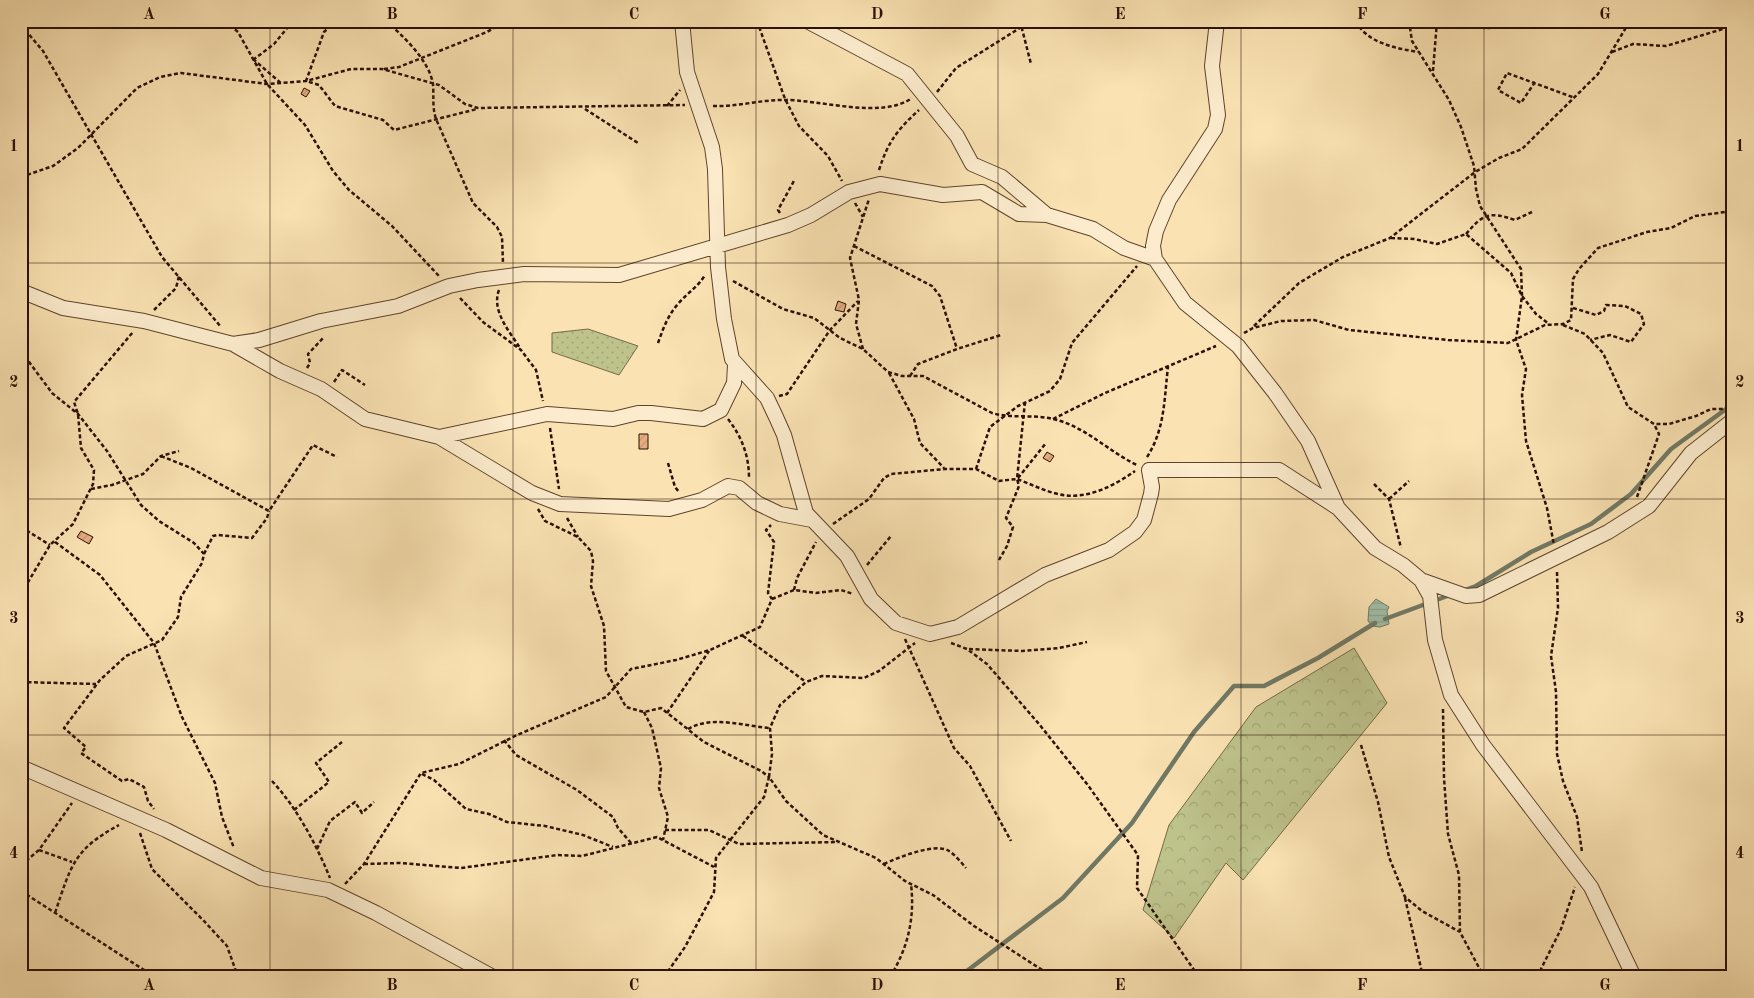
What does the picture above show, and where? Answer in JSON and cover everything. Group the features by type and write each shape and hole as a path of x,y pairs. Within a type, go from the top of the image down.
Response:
{"street":[{"path":"682,21 687,72 712,147 715,169 717,246 713,269 732,359 735,365 767,398 784,435 800,498 806,513 848,556 871,599 896,623 930,634 958,627 1045,575 1109,550 1135,532 1144,520 1152,487 1145,469 1279,470 1338,508 1375,548 1403,565 1421,580 1466,596 1478,595 1608,532 1649,506 1692,452 1733,420"},
{"path":"808,21 907,74 957,136 972,164 1002,177 1047,214"},
{"path":"1151,258 1156,231 1166,208 1213,133 1217,122 1218,116 1212,66 1217,21"},
{"path":"233,344 259,340 321,322 398,306 449,286 504,276 524,274 619,275 788,225 811,215 849,192 880,184 943,195 982,192 1019,214 1047,214 1093,229 1124,248 1151,258 1185,303 1230,340 1275,393 1308,441 1338,508"},
{"path":"21,291 64,308 144,321 233,344 327,393 365,419 439,437 532,493 560,504 669,509 689,505 728,486 740,488 758,502 780,514 817,526"},
{"path":"439,437 547,414 613,419 638,413 651,413 704,418 721,410 734,383 735,365"},
{"path":"1421,580 1430,596 1435,640 1452,695 1483,745 1591,887 1634,977"},
{"path":"21,767 134,816 261,878 328,890 376,913 493,977"}],"path":[{"path":"225,21 238,32 267,84 305,125 333,170 349,190 392,226 483,322 521,350"},
{"path":"253,60 274,44 293,21"},
{"path":"306,81 324,32 336,21"},
{"path":"386,21 419,53 433,83 432,106 436,119 473,203 497,227 502,237 504,276 497,295 500,317 536,370 555,452 560,504 578,537 591,551 593,561 591,586 604,626 606,671 613,687 626,707 644,712 660,708 668,712 688,730 715,749 761,771 769,777 786,800 823,835 876,858 911,884 933,895 974,926 1053,977"},
{"path":"21,177 53,166 93,134 137,88 160,77 181,73 267,84 282,84 306,81 351,69 399,67 487,32 506,21"},
{"path":"757,21 785,100 798,126 828,156 864,217"},
{"path":"1020,21 1032,64"},
{"path":"863,349 856,324 859,300 850,258 883,156 898,130 926,96 956,68 1031,21"},
{"path":"1356,21 1360,31 1393,48 1420,52"},
{"path":"1409,21 1412,41 1433,72 1461,126 1475,172 1480,206 1521,269 1522,296 1516,340 1526,368 1522,395 1526,441 1547,508 1556,556 1558,608 1551,656 1556,692 1557,754 1563,781 1577,816 1582,853 1573,895 1562,930 1537,977"},
{"path":"1433,72 1437,21"},
{"path":"1456,21 1484,28 1516,27"},
{"path":"1253,328 1299,283 1343,258 1390,238 1475,172 1499,158 1522,149 1598,74 1630,21"},
{"path":"21,25 43,51 93,134 162,257 233,344"},
{"path":"1611,52 1633,44 1666,46 1733,26"},
{"path":"253,60 282,84"},
{"path":"382,69 433,83 465,104 478,108"},
{"path":"1535,82 1522,103 1498,90 1506,73 1535,82 1575,98"},
{"path":"306,81 319,85 335,106 383,120 394,130 478,108 722,106 785,100 868,108 902,105 926,96"},
{"path":"584,108 638,143"},
{"path":"788,225 778,210 795,179"},
{"path":"1054,419 1105,393 1168,368 1253,328 1281,321 1314,320 1348,330 1430,339 1508,343 1544,325 1562,324 1571,320 1573,279 1579,269 1598,248 1647,232 1670,228 1695,216 1733,211"},
{"path":"1390,238 1414,239 1437,244 1466,234 1478,220 1486,215 1503,216 1515,220 1532,212"},
{"path":"1466,234 1511,273 1522,296 1536,314 1550,325"},
{"path":"854,246 932,286 940,296 957,348"},
{"path":"976,469 990,427 1025,402 1050,391 1060,379 1072,344 1151,258"},
{"path":"658,343 666,321 674,309 713,269 739,286 783,309 814,318 840,338 863,349 888,372 914,419 920,443 944,469"},
{"path":"21,594 50,546 73,524 90,489 94,470 81,448 78,414 74,402 76,397 176,288 178,276"},
{"path":"767,398 787,394 830,330 859,300"},
{"path":"1573,308 1596,316 1604,311 1606,305 1625,306 1641,314 1644,324 1631,342 1610,335 1590,340"},
{"path":"1562,324 1585,334 1603,353 1628,407 1654,424 1659,434 1629,519"},
{"path":"910,376 918,364 957,348 1002,335"},
{"path":"299,379 310,363 308,354 324,337"},
{"path":"21,351 52,393 78,414 126,480 141,505 159,521 194,543 204,554"},
{"path":"794,590 817,526 869,499 884,478 891,474 944,469 976,469 999,481 1018,479 1059,495 1078,496 1103,489 1145,469 1164,418 1168,368"},
{"path":"327,393 342,370 365,385"},
{"path":"888,372 923,376 992,413 1004,417 1054,419 1088,434 1124,459 1145,469"},
{"path":"999,560 1012,527 1006,518 1019,486 1025,402"},
{"path":"1654,424 1668,424 1696,416 1711,409 1733,408"},
{"path":"721,410 745,446 749,464 749,494"},
{"path":"1018,479 1046,443"},
{"path":"156,812 148,801 144,787 129,779 122,781 81,753 86,747 64,728 96,684 126,656 162,640 178,617 181,597 202,563 204,554 213,536 252,538 267,518 270,510 313,445 336,456"},
{"path":"90,489 142,474 161,456 179,451"},
{"path":"161,456 191,468 270,510"},
{"path":"668,463 675,487 689,505"},
{"path":"1389,499 1409,480"},
{"path":"1374,484 1389,499 1403,565"},
{"path":"532,493 539,513 545,521 578,537"},
{"path":"772,599 768,593 774,542 766,530 780,514"},
{"path":"21,527 50,546"},
{"path":"858,576 891,536"},
{"path":"55,542 100,575 154,643 182,717 215,783 222,817 235,852 227,848"},
{"path":"272,781 287,798 317,849 330,878 328,890 347,883 364,864 421,773 459,764 504,740 606,697 631,669 710,650 743,636 760,627 772,599 794,590 816,593 841,590 871,599"},
{"path":"896,623 909,646 954,748 970,766 1011,841"},
{"path":"664,977 685,947 714,892 716,858 764,797 772,754 770,728 780,706 806,682 822,676 864,678 879,671 909,646 930,634 967,649 987,664 1039,724 1138,855 1136,888 1199,977"},
{"path":"743,636 806,682"},
{"path":"967,649 1022,651 1059,648 1087,642"},
{"path":"668,712 710,650"},
{"path":"21,682 96,684"},
{"path":"1452,695 1443,710 1444,778 1448,834 1459,875 1460,932 1484,977"},
{"path":"644,712 652,728 660,768 659,788 668,817 663,840"},
{"path":"688,730 699,723 713,722 770,728"},
{"path":"504,740 516,756 577,790 613,817 618,828 632,844"},
{"path":"294,810 329,782 316,762 342,742"},
{"path":"1361,745 1378,802 1389,857 1405,897 1423,977"},
{"path":"421,773 434,780 466,809 489,814 507,822 545,826 583,835 615,848"},
{"path":"21,865 39,850 79,792"},
{"path":"317,849 330,821 355,802 362,813 374,802"},
{"path":"55,912 72,862 99,835 134,816 152,869 227,946 238,977"},
{"path":"665,830 709,830 739,844 839,842"},
{"path":"364,864 400,863 461,868 551,856 582,856 656,836 714,868"},
{"path":"884,864 901,856 940,848 948,850 966,868"},
{"path":"39,850 72,862"},
{"path":"890,977 906,947 912,916 911,884"},
{"path":"21,891 155,977"},
{"path":"1405,897 1422,910 1460,932"}],"green space":[{"path":"588,329 638,346 619,375 552,352 552,333"},
{"path":"1354,648 1387,703 1243,880 1226,863 1174,938 1143,910 1169,825 1256,707"}],"shaded area":[{"path":"1376,599 1389,607 1387,611 1389,624 1380,627 1372,626 1368,621 1369,607"}],"building":[{"path":"304,88 310,91 306,97 301,94"},
{"path":"838,301 846,304 844,312 835,310"},
{"path":"639,434 648,434 648,449 639,449"},
{"path":"1047,452 1054,456 1050,462 1043,458"},
{"path":"81,531 93,537 89,544 77,537"}],"waterway":[{"path":"1462,591 1476,586 1531,552 1591,524 1631,494 1671,449 1733,404"},
{"path":"1385,619 1450,595"},
{"path":"959,977 1063,898 1132,823 1194,732 1234,686 1264,686 1318,658 1375,623"}]}
